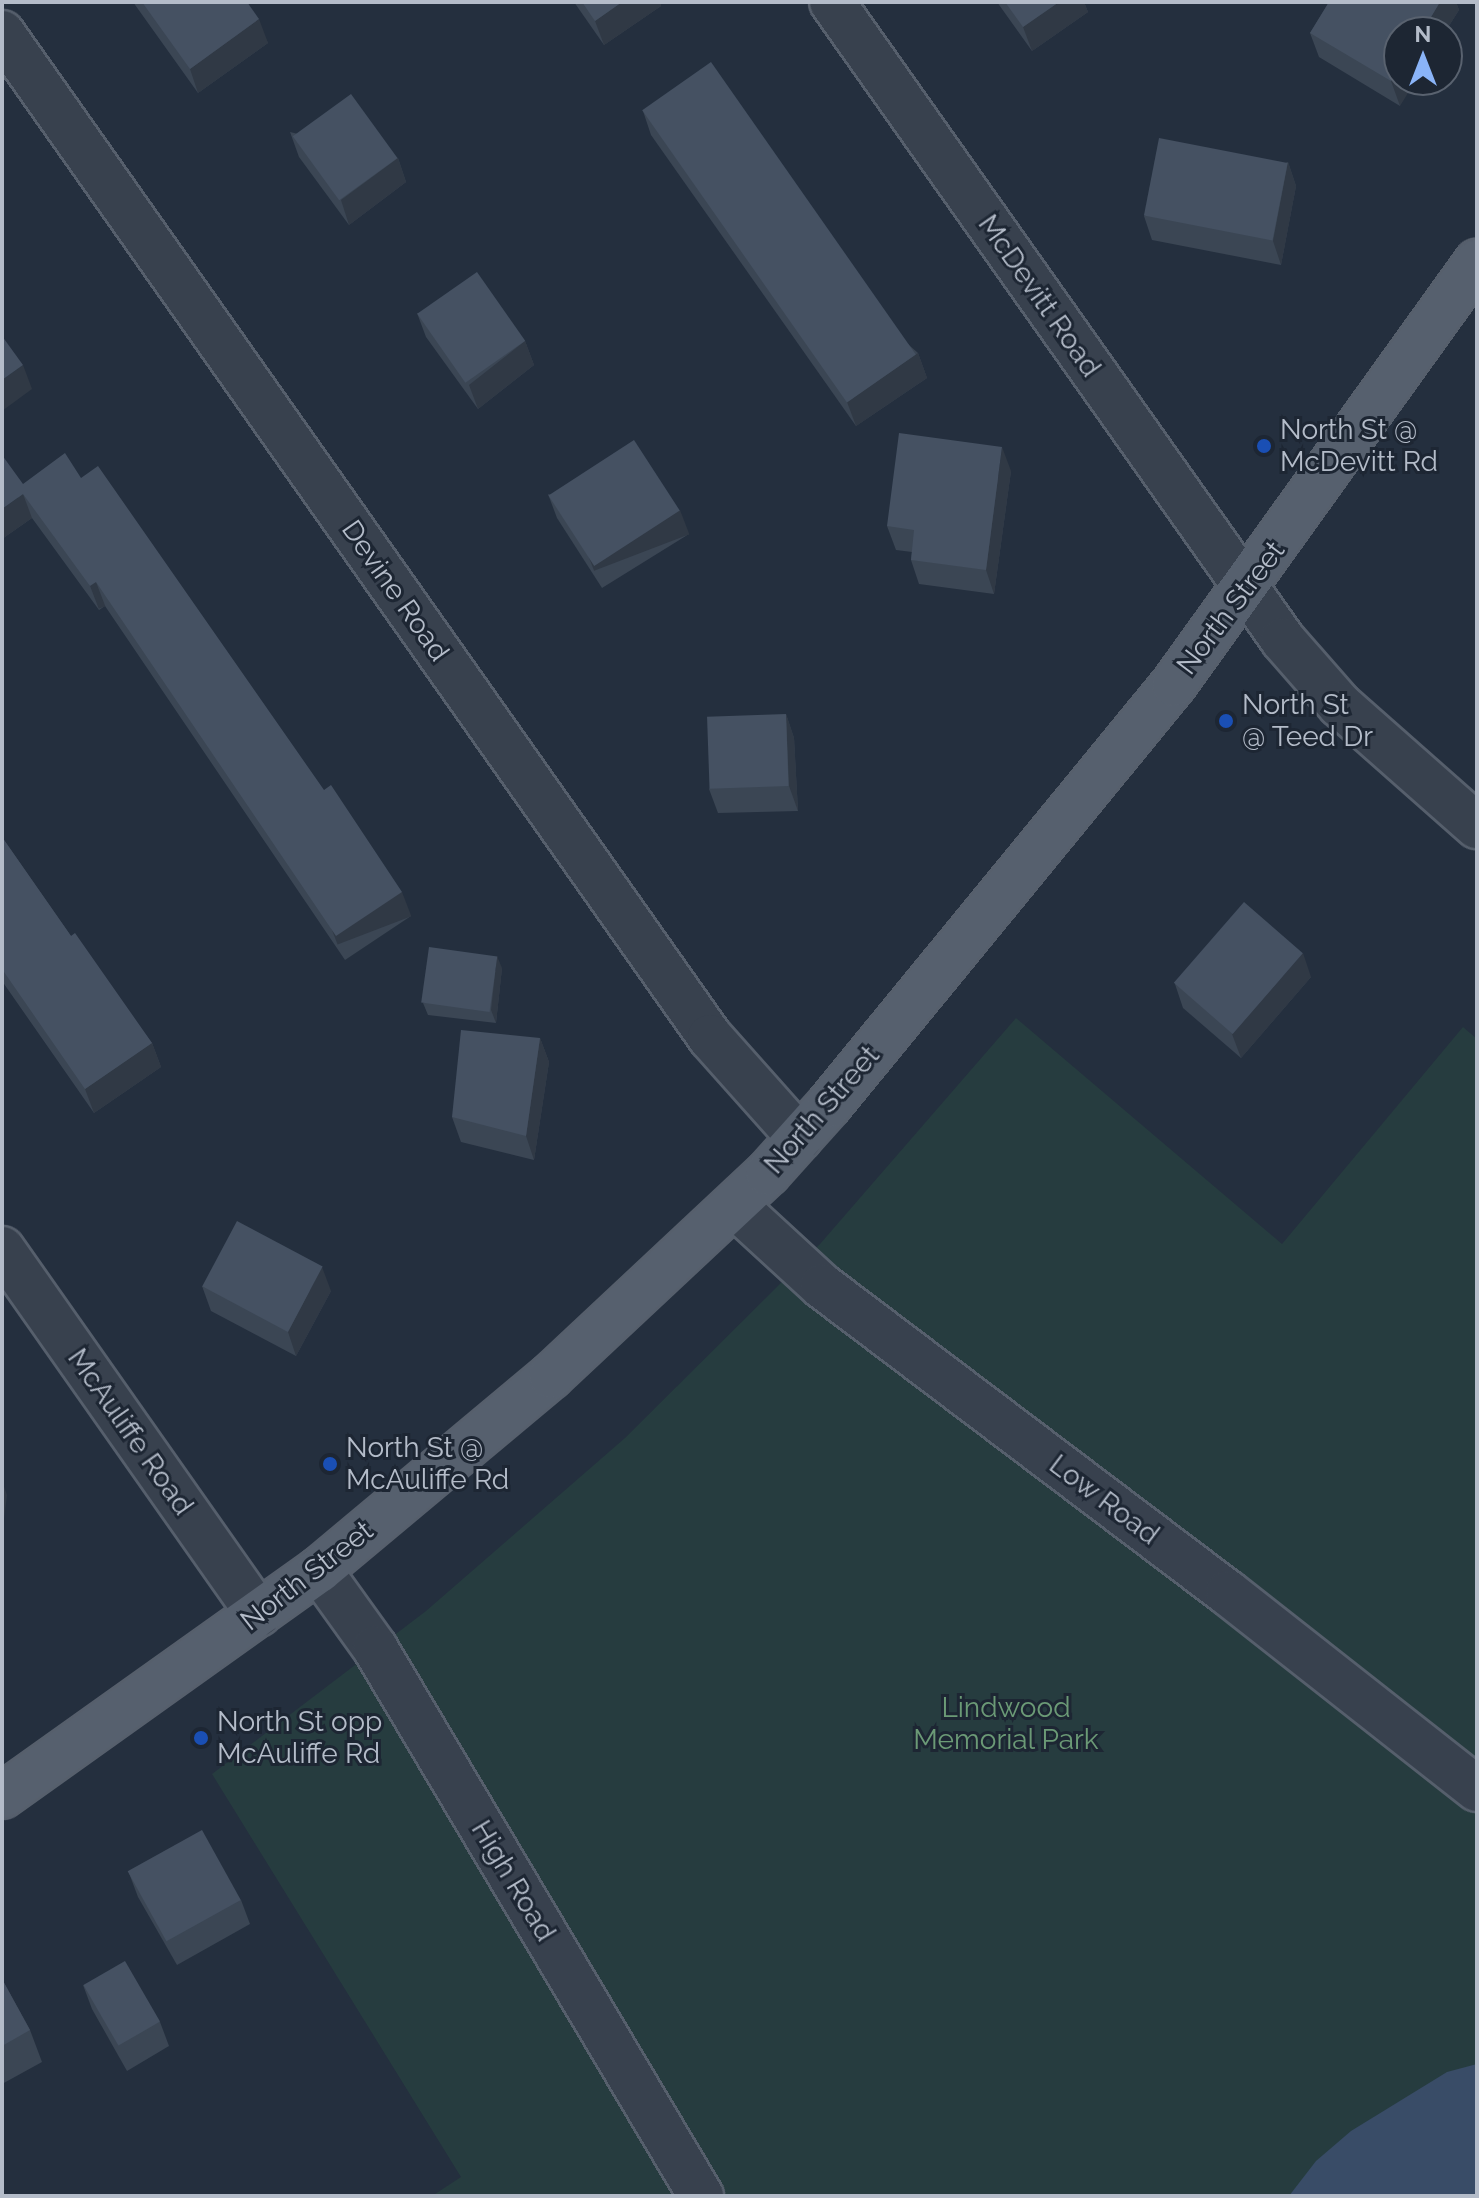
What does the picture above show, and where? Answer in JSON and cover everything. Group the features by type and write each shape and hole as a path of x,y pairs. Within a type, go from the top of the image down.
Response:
{"main road":[{"name":"North Street","path":"2,1796 319,1570 551,1376 735,1206 800,1138 1154,708 1245,589 1477,262"}],"street":[{"name":"McDevitt Road","path":"832,2 1245,589 1340,705 1477,826"},
{"name":"Devine Road","path":"2,33 710,1037 800,1138"},
{"name":"Low Road","path":"735,1206 822,1286 1228,1593 1477,1789"},
{"name":"McAuliffe Road","path":"2,1249 259,1614"},
{"name":"High Road","path":"319,1570 375,1648 701,2196"}],"green space":[{"name":"Lindwood Memorial Park","path":"1016,1018 1282,1244 1463,1027 1477,1039 1477,2196 432,2196 461,2177 212,1774 426,1611 625,1438 820,1244"}],"water":[{"path":"1477,2064 1477,2196 1289,2196 1316,2161 1351,2131 1447,2072"}],"building":[{"path":"142,2 247,2 259,19 190,69"},
{"path":"582,2 622,2 595,21"},
{"path":"1005,2 1059,2 1023,27"},
{"path":"1329,2 1440,2 1432,16 1383,16 1383,76 1310,33"},
{"path":"711,62 916,354 847,403 642,110"},
{"path":"351,94 397,158 339,200 293,136"},
{"path":"1159,138 1288,163 1273,241 1144,216"},
{"path":"477,272 525,341 465,383 417,314"},
{"path":"2,336 23,365 2,380"},
{"path":"899,433 1002,447 986,570 911,560 914,530 887,526"},
{"path":"634,440 680,510 594,566 548,496"},
{"path":"65,453 81,478 98,466 324,790 331,785 402,892 336,936 96,582 90,586 23,494 2,509 2,455 23,484"},
{"path":"786,714 789,786 710,789 707,717"},
{"path":"2,837 71,936 75,933 152,1043 85,1089 2,969"},
{"path":"1244,902 1303,953 1233,1034 1174,983"},
{"path":"429,947 497,957 490,1012 421,1002"},
{"path":"461,1030 540,1038 526,1136 452,1117"},
{"path":"237,1221 323,1267 288,1332 202,1286"},
{"path":"202,1830 241,1900 166,1941 128,1871"},
{"path":"125,1961 160,2022 118,2046 83,1985"},
{"path":"2,1979 30,2030 2,2046"}],"place":[{"name":"North St @ McDevitt Rd","path":"1264,446"},
{"name":"North St @ Teed Dr","path":"1226,721"},
{"name":"North St @ McAuliffe Rd","path":"330,1464"},
{"name":"North St opp McAuliffe Rd","path":"201,1738"}]}
